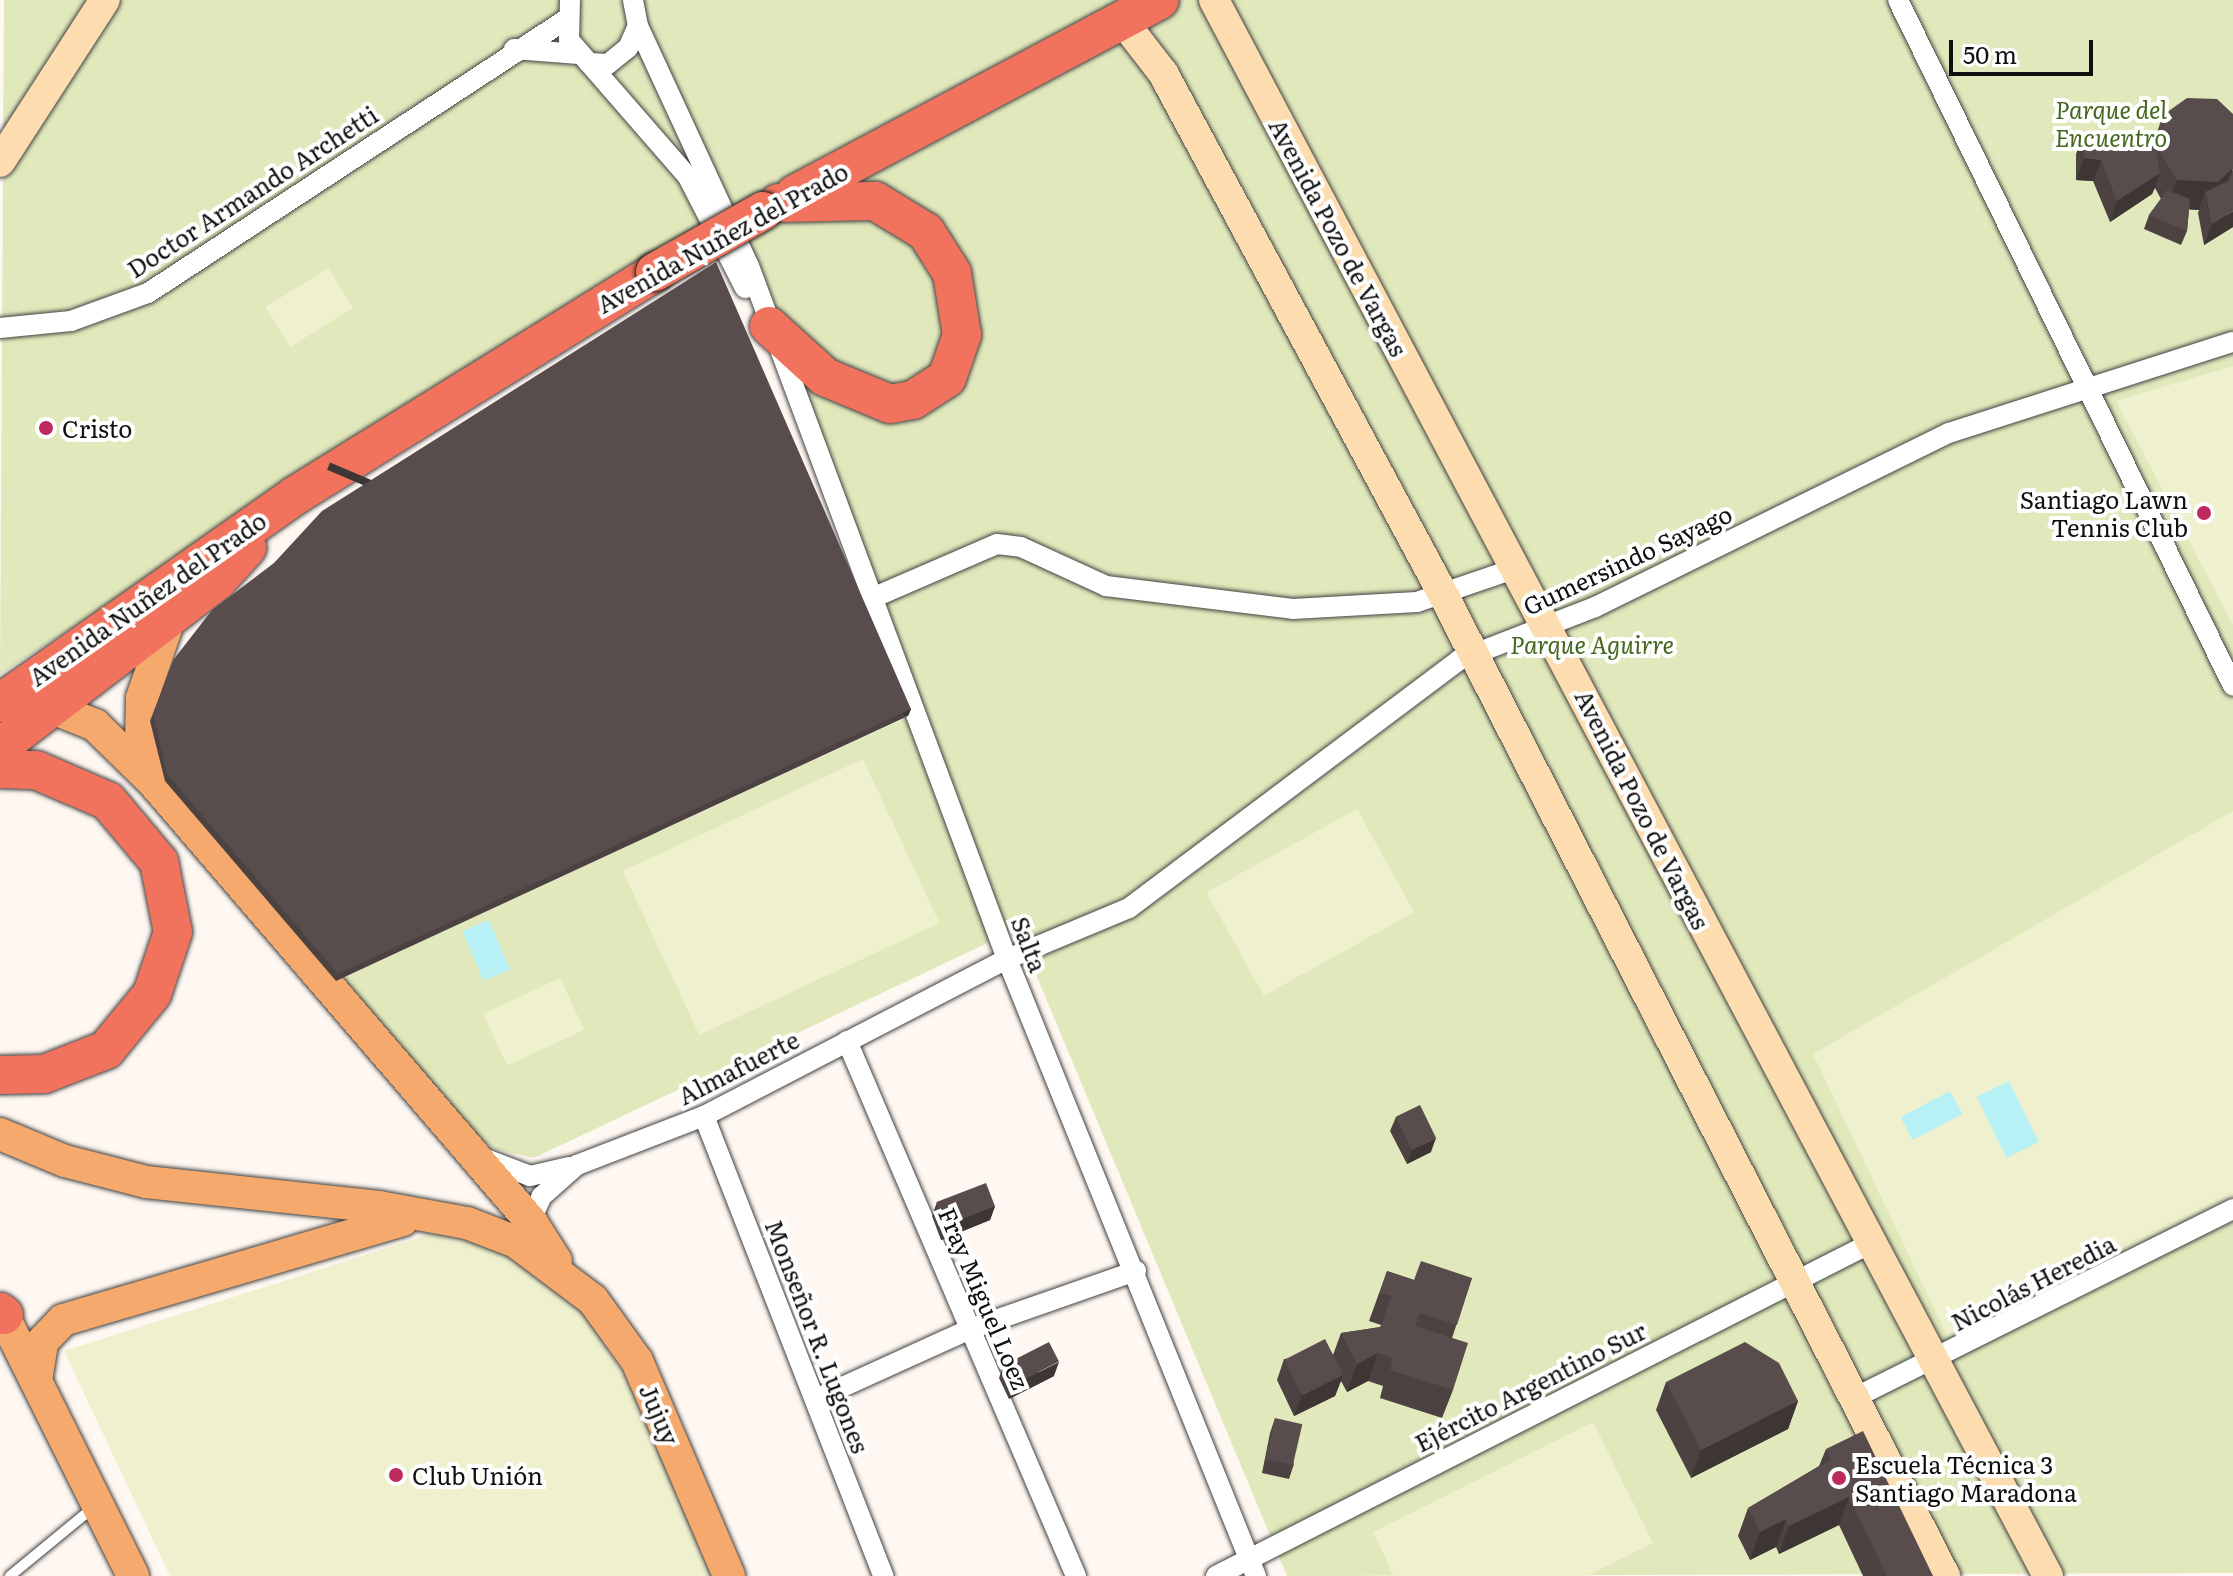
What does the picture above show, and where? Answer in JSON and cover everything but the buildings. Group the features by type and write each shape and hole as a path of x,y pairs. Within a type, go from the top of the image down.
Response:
{"highway":[{"name":"Avenida Nuñez del Prado","path":"0,703 296,495 655,272 770,207 1160,0"},
{"path":"769,326 825,377 890,404 913,400 947,378 962,335 952,273 926,232 875,201 770,207"},
{"name":"Avenida Nuñez del Prado","path":"0,747 217,581 296,495"},
{"path":"0,769 36,770 108,801 159,862 173,932 152,994 106,1050 44,1074 0,1075"}],"main road":[{"path":"0,162 105,0"},
{"name":"Avenida Pozo de Vargas","path":"1214,0 1549,625 1869,1244 2048,1576"},
{"path":"1122,20 1163,73 1444,596 1945,1576"},
{"path":"154,783 141,745 142,698 170,617"},
{"path":"0,703 55,705 95,725 154,783 466,1146 524,1232"},
{"path":"0,1134 65,1161 146,1182 426,1215 524,1232"},
{"path":"37,1375 42,1342 63,1320 426,1215"},
{"name":"Jujuy","path":"524,1232 562,1271 637,1361 729,1576"},
{"path":"1,1312 37,1375 133,1576"}],"street":[{"path":"633,0 638,26 749,266 769,326"},
{"path":"1898,0 2233,686"},
{"path":"567,10 584,58 688,177 769,326"},
{"name":"Doctor Armando Archetti","path":"0,328 71,321 148,293 514,49 567,10"},
{"path":"514,49 618,60 638,26"},
{"name":"Salta","path":"769,326 1007,959 1136,1271 1253,1567"},
{"name":"Gumersindo Sayago","path":"1007,959 1099,923 1164,886 1442,669 1549,625 1949,433 2084,385 2233,342"},
{"path":"870,599 997,544 1021,547 1106,586 1268,606 1355,608 1444,596 1517,568"},
{"name":"Almafuerte","path":"524,1232 542,1196 577,1165 704,1116 1007,959"},
{"name":"Fray Miguel Loez","path":"847,1041 1076,1576"},
{"name":"Monseñor R. Lugones","path":"704,1116 883,1576"},
{"path":"466,1146 514,1174 577,1165"},
{"name":"Nicolás Heredia","path":"1854,1398 1933,1363 2233,1209"},
{"name":"Ejército Argentino Sur","path":"1216,1576 1253,1567 1869,1244"},
{"path":"816,1399 970,1329 1136,1271"}],"lane":[{"path":"10,1576 97,1504"}],"green space":[{"name":"Parque Aguirre","path":"4,0 2233,0 2233,1573 1287,1576 1017,929 534,1158 494,1149 459,1122 336,981 918,712 733,204 0,674"},
{"path":"328,268 353,308 290,347 265,307"},
{"name":"Santiago Lawn Tennis Club","path":"2233,366 2233,625 2116,401"},
{"path":"863,759 939,923 699,1035 623,871"},
{"path":"1357,809 1414,912 1264,996 1207,892"},
{"path":"2233,811 2233,1206 1951,1344 1813,1054"},
{"path":"560,978 584,1030 507,1066 483,1014"},
{"name":"Club Unión","path":"431,1234 500,1247 570,1293 624,1375 714,1576 170,1576 64,1351"},
{"path":"1593,1422 1653,1543 1587,1576 1394,1576 1373,1532"}],"water":[{"path":"489,920 510,970 483,981 462,931"},
{"path":"2009,1081 2039,1142 2006,1158 1977,1097"},
{"path":"1950,1091 1962,1114 1913,1140 1901,1117"}],"place":[{"name":"Cristo","path":"46,428"},
{"name":"Santiago Lawn Tennis Club","path":"2204,513"},
{"name":"Club Unión","path":"396,1475"},
{"name":"Escuela Técnica 3 Santiago Maradona","path":"1839,1478"}],"park label":[{"name":"Parque del Encuentro","path":"2111,123"}]}
